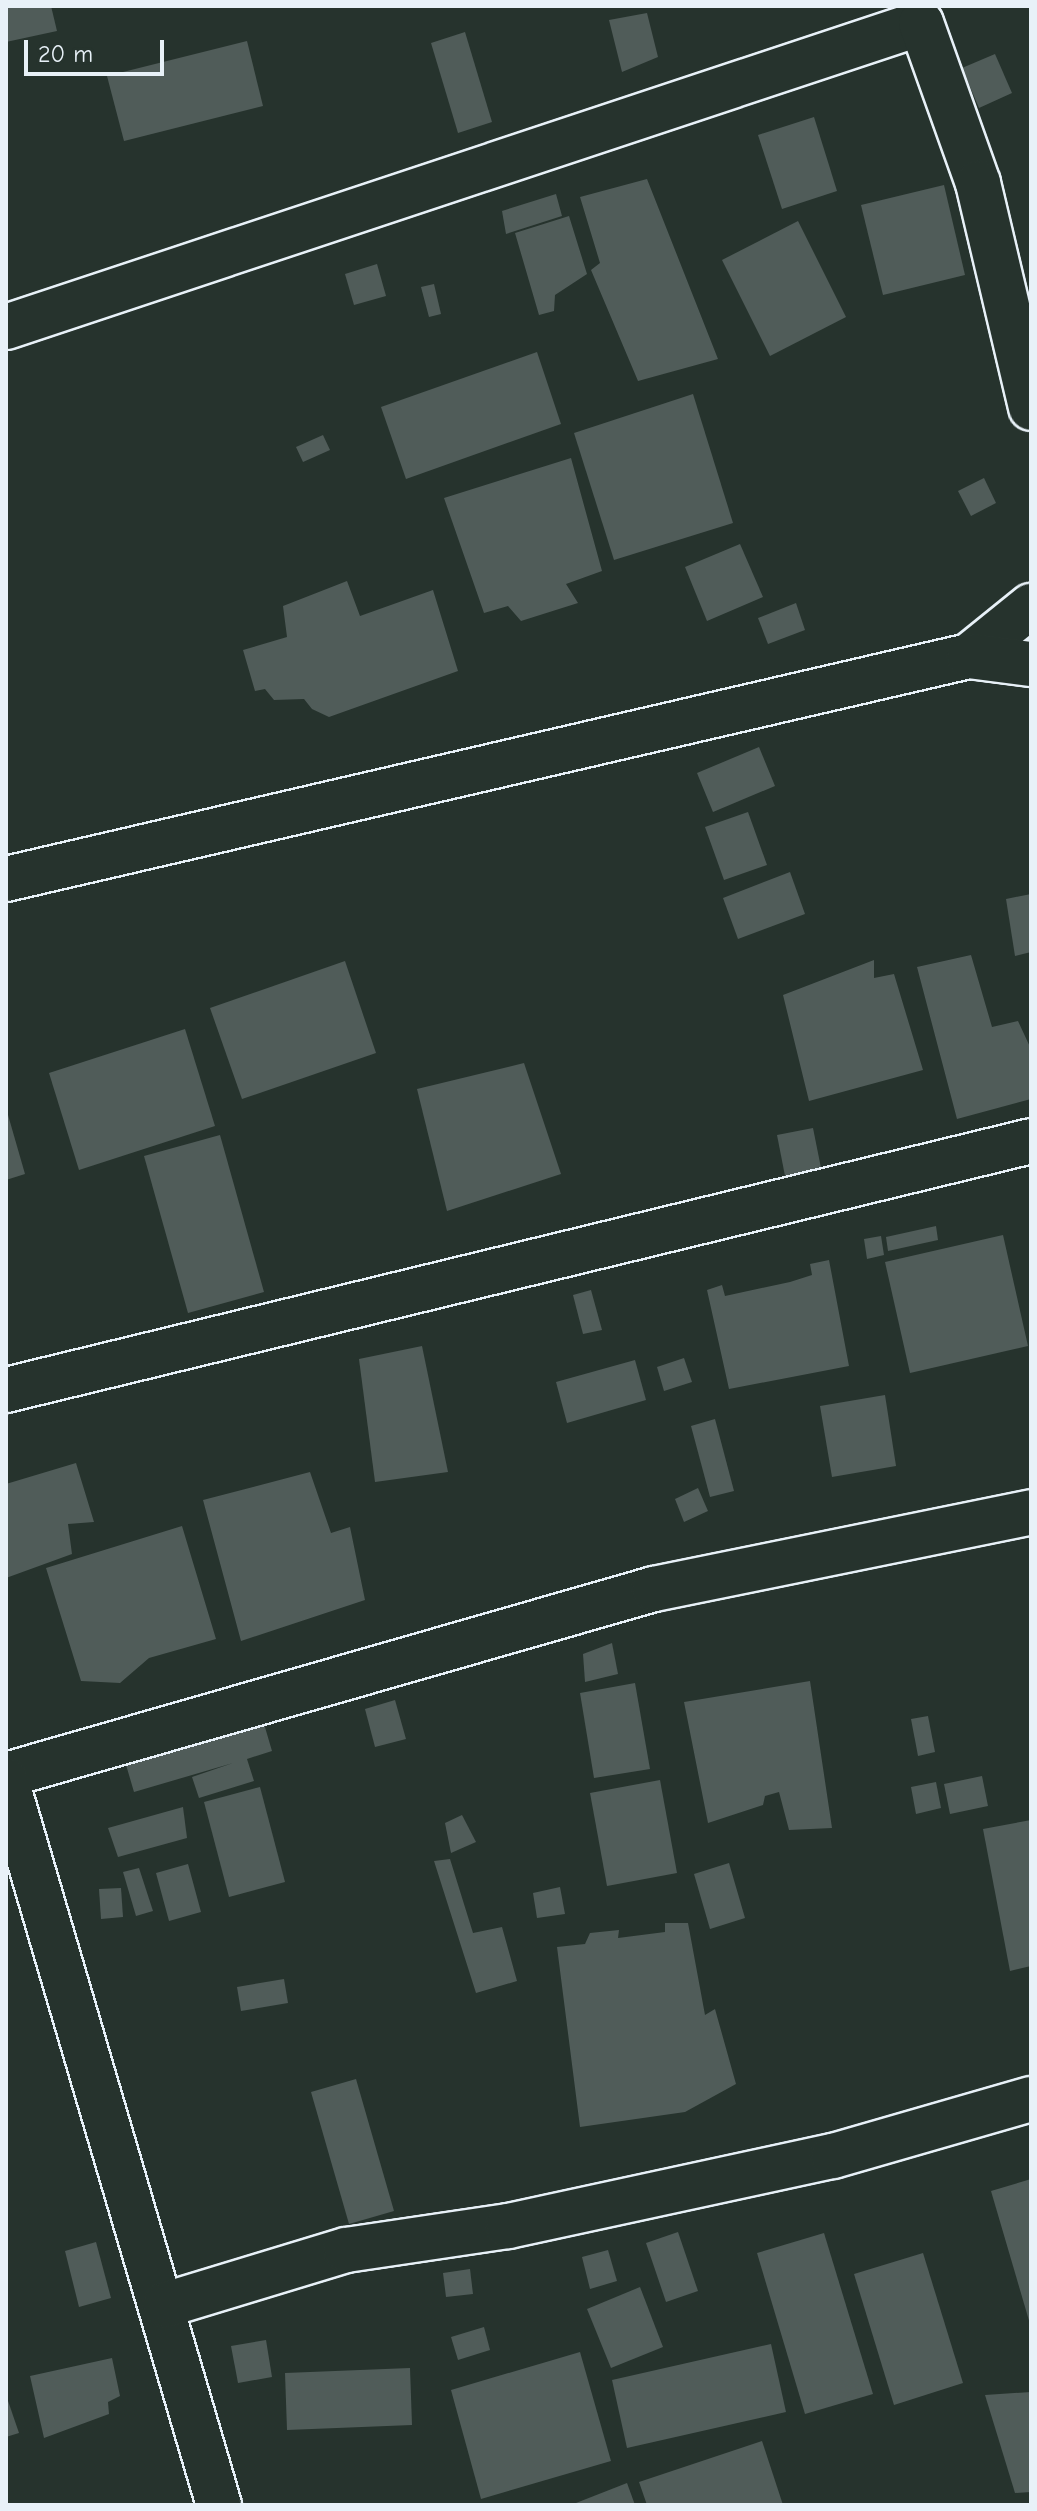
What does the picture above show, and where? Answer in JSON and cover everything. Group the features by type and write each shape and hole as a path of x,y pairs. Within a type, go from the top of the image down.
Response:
{"street":[{"path":"6,327 919,14 978,183 1031,408"},
{"path":"969,656 1031,606"},
{"path":"6,879 969,656 1031,664"},
{"path":"6,1390 1031,1141"},
{"path":"219,2505 165,2305 6,1778 654,1589 1031,1512"},
{"path":"165,2305 346,2250 508,2226 818,2159 1031,2099"}],"building":[{"path":"6,6 51,6 57,31 6,42"},
{"path":"647,13 658,57 622,72 609,20"},
{"path":"465,32 492,122 458,133 431,43"},
{"path":"247,41 263,106 124,141 107,76"},
{"path":"995,54 1012,93 979,108 962,68"},
{"path":"814,117 837,191 782,209 758,135"},
{"path":"647,179 718,359 638,381 591,270 600,263 580,197"},
{"path":"944,185 965,275 883,295 861,205"},
{"path":"556,194 562,216 506,234 502,211"},
{"path":"569,216 587,274 555,295 554,311 539,315 515,233"},
{"path":"798,221 846,317 770,356 722,260"},
{"path":"377,264 386,296 354,305 345,274"},
{"path":"434,284 441,314 429,317 421,287"},
{"path":"537,352 561,424 406,479 381,407"},
{"path":"693,394 733,523 614,560 574,433"},
{"path":"323,435 330,450 303,462 296,447"},
{"path":"571,458 602,571 566,584 578,603 521,621 508,606 484,613 444,498"},
{"path":"984,478 996,503 971,516 958,491"},
{"path":"740,544 763,597 707,621 685,567"},
{"path":"347,581 360,616 433,590 458,671 329,717 312,709 304,699 274,700 265,689 255,691 243,650 287,637 283,606"},
{"path":"796,603 805,630 768,644 758,618"},
{"path":"759,747 775,786 713,812 697,773"},
{"path":"748,812 767,865 724,880 705,827"},
{"path":"790,872 805,914 738,939 723,898"},
{"path":"1031,894 1031,952 1015,956 1006,899"},
{"path":"971,955 992,1027 1018,1021 1031,1049 1031,1099 957,1119 917,967"},
{"path":"874,960 874,978 894,974 923,1070 809,1101 783,995"},
{"path":"345,961 376,1053 242,1099 210,1008"},
{"path":"185,1029 215,1126 79,1170 49,1073"},
{"path":"524,1063 561,1174 447,1211 417,1089"},
{"path":"6,1108 25,1174 6,1180"},
{"path":"813,1128 821,1168 785,1176 777,1135"},
{"path":"220,1135 264,1292 188,1313 144,1156"},
{"path":"936,1226 938,1240 888,1251 886,1237"},
{"path":"1003,1235 1028,1346 910,1373 885,1262"},
{"path":"881,1236 884,1255 867,1259 864,1239"},
{"path":"829,1260 849,1366 729,1389 707,1290 722,1285 725,1296 790,1282 812,1275 810,1264"},
{"path":"591,1290 602,1330 583,1334 573,1295"},
{"path":"422,1346 448,1472 375,1482 359,1359"},
{"path":"684,1358 692,1382 664,1391 657,1367"},
{"path":"635,1360 646,1400 567,1423 556,1382"},
{"path":"885,1395 896,1466 832,1477 820,1406"},
{"path":"715,1419 734,1491 710,1497 691,1426"},
{"path":"76,1463 94,1522 68,1524 72,1554 6,1578 6,1484"},
{"path":"310,1472 331,1533 350,1527 365,1600 241,1641 203,1500"},
{"path":"698,1488 708,1511 684,1522 675,1499"},
{"path":"182,1526 216,1639 149,1658 120,1683 81,1681 46,1568"},
{"path":"612,1643 618,1674 585,1682 583,1654"},
{"path":"810,1681 832,1828 789,1830 779,1792 765,1796 763,1805 708,1823 684,1702"},
{"path":"635,1683 650,1769 594,1778 580,1693"},
{"path":"395,1700 406,1739 375,1747 365,1709"},
{"path":"928,1716 935,1752 918,1756 911,1719"},
{"path":"262,1717 272,1751 247,1759 254,1781 199,1798 192,1777 233,1763 134,1792 124,1758"},
{"path":"982,1776 988,1806 950,1814 944,1784"},
{"path":"660,1780 677,1873 607,1886 590,1793"},
{"path":"936,1782 941,1808 916,1814 911,1787"},
{"path":"260,1787 285,1882 229,1897 204,1802"},
{"path":"183,1807 187,1838 118,1857 108,1828"},
{"path":"462,1815 476,1842 451,1853 445,1823"},
{"path":"1031,1820 1031,1966 1010,1971 983,1829"},
{"path":"450,1859 473,1933 502,1927 517,1981 476,1993 434,1861"},
{"path":"729,1863 745,1918 710,1929 694,1874"},
{"path":"188,1864 201,1912 169,1921 156,1873"},
{"path":"139,1868 153,1911 136,1916 123,1872"},
{"path":"560,1887 565,1914 537,1918 533,1893"},
{"path":"121,1888 123,1917 101,1919 99,1889"},
{"path":"665,1923 688,1923 705,2015 715,2009 736,2084 685,2112 580,2127 557,1947 585,1944 590,1933 619,1930 618,1938 665,1932"},
{"path":"284,1979 288,2003 241,2011 237,1987"},
{"path":"356,2079 394,2211 349,2224 311,2092"},
{"path":"1031,2179 1031,2324 1030,2324 991,2191"},
{"path":"678,2232 698,2291 666,2302 646,2243"},
{"path":"824,2233 873,2394 805,2414 757,2253"},
{"path":"96,2242 111,2298 79,2307 65,2251"},
{"path":"608,2250 617,2281 590,2289 582,2257"},
{"path":"923,2253 963,2383 894,2405 854,2274"},
{"path":"470,2269 473,2294 446,2297 443,2273"},
{"path":"640,2287 663,2347 611,2368 587,2309"},
{"path":"484,2327 490,2350 458,2360 451,2337"},
{"path":"266,2340 272,2377 238,2383 231,2346"},
{"path":"771,2344 786,2412 627,2448 612,2380"},
{"path":"580,2352 611,2461 481,2499 451,2390"},
{"path":"112,2358 120,2396 108,2402 109,2414 44,2438 30,2376"},
{"path":"410,2368 412,2425 287,2430 285,2373"},
{"path":"1031,2392 1031,2492 1015,2493 985,2395"},
{"path":"6,2395 19,2433 6,2437"},
{"path":"762,2441 783,2505 647,2505 639,2482"},
{"path":"627,2483 635,2505 576,2503"}]}
